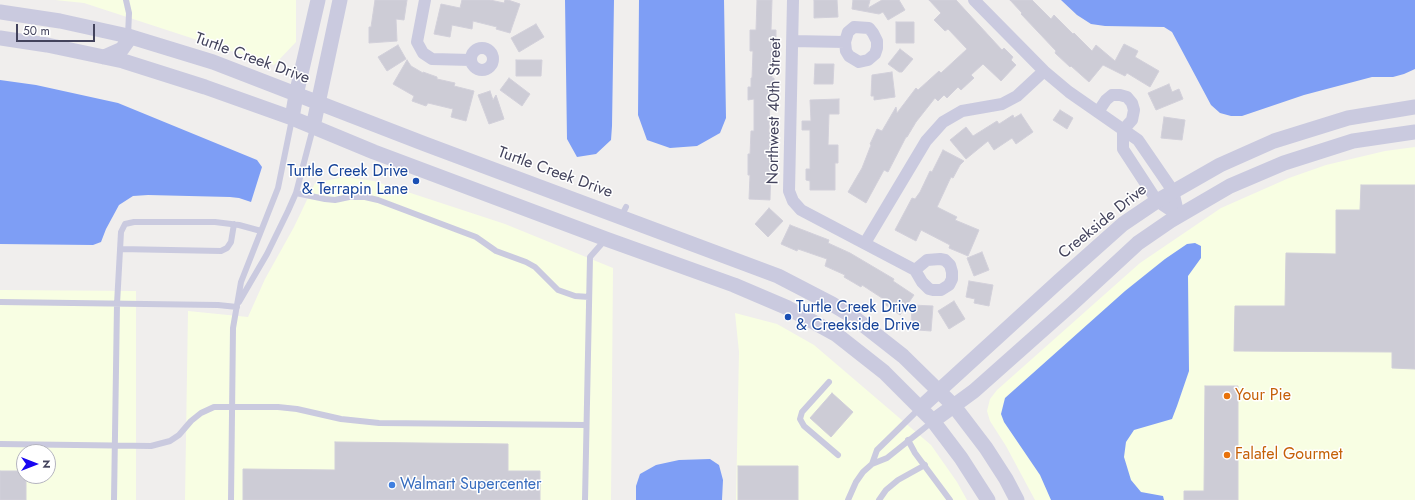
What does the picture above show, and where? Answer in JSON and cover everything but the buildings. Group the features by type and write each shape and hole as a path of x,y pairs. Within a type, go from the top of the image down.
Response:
{"street":[{"path":"292,118 318,0"},
{"path":"313,127 340,0"},
{"path":"425,0 417,42 423,53 432,59 471,60"},
{"name":"Northwest 40th Street","path":"793,0 789,191 793,202 801,210 914,270"},
{"path":"974,0 1044,71 1068,92 1138,140 1173,191 1179,216"},
{"name":"Turtle Creek Drive","path":"0,12 60,21 128,36 212,62 296,95 624,212 778,276 818,296 852,316 903,356 954,406 986,448 1006,479 1017,500"},
{"path":"104,57 122,49 128,36"},
{"path":"0,38 47,44 123,61 205,87 292,118 374,152 734,286 788,308 837,335 884,372 933,421 961,458 988,500"},
{"path":"792,41 845,42"},
{"path":"865,243 926,141 943,122 962,111 1002,104 1017,96 1044,71"},
{"path":"1098,112 1106,100 1112,95 1127,97 1132,103 1134,110 1132,120 1123,130 1123,149 1157,200 1179,216"},
{"name":"Creekside Drive","path":"920,408 1059,281 1118,230 1157,200 1220,165 1274,141 1348,118 1415,107"},
{"path":"933,421 974,391 1067,309 1138,243 1179,216 1230,186 1284,164 1353,141 1415,132"},
{"path":"1134,165 1149,156"},
{"path":"606,239 624,212"}],"lane":[{"path":"126,0 129,13 128,36"},
{"path":"231,500 233,328 241,282 278,188 292,118"},
{"path":"237,307 267,254 296,193 313,127"},
{"path":"296,193 325,199 360,197 378,200 476,237 496,251 532,265 558,290 574,296 589,297"},
{"path":"114,500 117,304 121,232 125,224 215,222 234,224 261,231"},
{"path":"120,249 221,251 227,248 231,242 234,224"},
{"path":"585,500 590,257 606,239"},
{"path":"0,302 237,307"},
{"path":"829,382 802,412 800,419 804,426 838,455"},
{"path":"0,444 151,446 170,441 179,435 191,421 201,413 214,407 278,407 298,409 341,419 379,423 586,425"},
{"path":"872,464 877,450 920,408"},
{"path":"848,500 856,482 863,472 872,464 887,458 933,421"},
{"path":"908,440 950,500"},
{"path":"879,500 886,490 898,480 925,465"}],"shaded area":[{"path":"55,0 296,0 296,42 274,65 84,3"},
{"path":"1415,147 1415,500 1035,500 1006,446 990,421 987,411 990,399 997,390 1140,263 1221,208 1289,178 1326,165 1385,151"},
{"path":"344,177 374,181 505,224 613,268 611,500 185,500 188,311 248,317 265,279 294,227 315,183"},
{"path":"0,290 136,291 136,500 0,500"},
{"path":"735,313 777,324 814,345 931,445 957,482 967,500 736,500 739,352"}],"water":[{"path":"565,0 614,0 611,140 596,154 577,157 567,139"},
{"path":"639,0 724,0 726,118 720,133 697,146 670,148 647,140 638,115"},
{"path":"1061,0 1415,0 1415,69 1393,77 1372,77 1304,95 1242,116 1231,116 1220,113 1211,105 1172,32 1164,27 1105,26 1091,24 1077,15"},
{"path":"0,80 36,85 118,103 257,160 262,167 251,202 230,197 133,196 119,205 101,242 93,245 0,244"},
{"path":"1195,243 1201,246 1201,258 1188,276 1189,371 1172,419 1134,430 1126,442 1124,457 1131,480 1141,492 1163,496 1164,500 1051,500 1040,475 1004,422 1001,414 1005,398 1125,291 1165,259 1187,244"},
{"path":"710,459 719,465 723,480 722,500 636,500 636,486 640,474 656,465 679,460"}],"place":[{"name":"Turtle Creek Drive & Terrapin Lane","path":"416,181"},
{"name":"Turtle Creek Drive & Creekside Drive","path":"788,317"},
{"name":"Your Pie","path":"1227,396"},
{"name":"Falafel Gourmet","path":"1227,455"},
{"name":"Walmart Supercenter","path":"392,485"}]}
